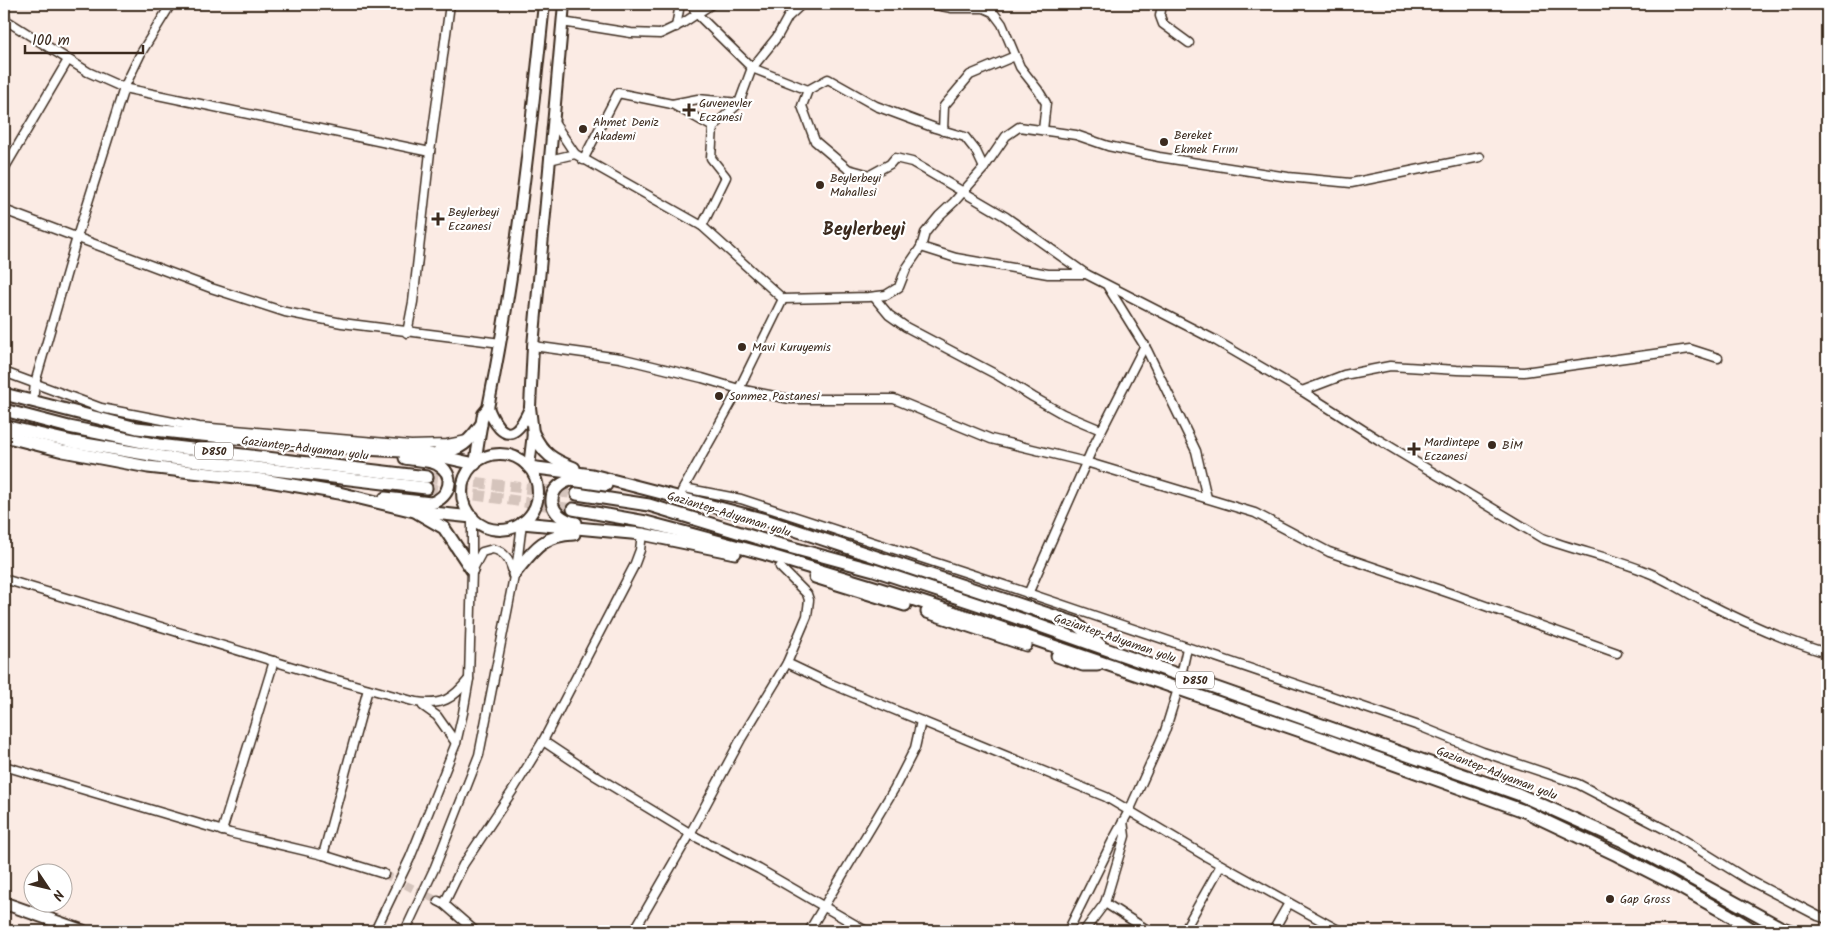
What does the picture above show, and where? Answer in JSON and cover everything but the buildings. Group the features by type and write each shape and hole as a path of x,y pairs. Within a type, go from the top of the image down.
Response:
{"highway":[{"path":"4,394 137,428 344,448 421,452 452,451 460,448 471,439 481,424"},
{"name":"Gaziantep-Adıyaman yolu","path":"4,410 158,445 427,482 163,457 73,442 4,426"},
{"path":"533,433 545,453 558,461 592,474 655,491"},
{"path":"4,436 63,451 148,467 263,480 339,493 430,503 443,497 449,485 447,473 433,462 344,448"},
{"path":"421,452 475,464"},
{"path":"529,467 592,474"},
{"path":"1106,649 1075,623 682,493 570,480 560,485 554,494 553,506 558,516 563,519 736,554 909,606 1084,665 1109,665"},
{"path":"339,493 414,511 472,517"},
{"name":"Gaziantep-Adıyaman yolu","path":"576,494 649,505 767,541 874,570 1181,675 1518,794 1623,841 1790,931"},
{"name":"D850","path":"573,509 646,522 774,557 954,613 1333,742 1524,811 1672,883 1755,931"},
{"path":"414,511 444,528 472,570"},
{"path":"522,523 642,534"},
{"path":"514,574 544,540 559,534 625,533"},
{"path":"4,903 83,931"}],"main road":[{"path":"475,464 483,414 488,408 501,343 531,127 544,4"},
{"path":"529,467 533,433 530,407 533,346 564,4"},
{"path":"488,408 494,424 500,430 508,432 516,430 522,424 530,407"},
{"path":"503,454 518,458 529,467 537,482 538,498 532,512 522,523 504,530 495,529 486,527 472,517 464,503 463,487 467,474 475,464 488,456 503,454"}],"street":[{"path":"33,402 35,383 77,237 124,88 141,53 171,4"},
{"path":"406,333 413,302 430,152 450,4"},
{"path":"676,27 680,4"},
{"path":"691,4 697,14 752,68 808,90"},
{"path":"562,22 631,33 660,34 676,27 712,4"},
{"path":"702,226 726,177 711,158 712,127 739,103 752,68 777,37 788,18 802,4"},
{"path":"930,4 952,8 984,8 993,12 1002,24 1020,67 1046,103 1044,130"},
{"path":"1162,4 1160,16 1163,24 1189,42"},
{"path":"4,20 88,72 124,88 430,152"},
{"path":"944,131 944,106 970,75 1015,56"},
{"path":"4,169 68,60"},
{"path":"984,168 976,152 965,137 876,106 828,79 808,90 802,106 815,141 848,169 870,174 890,164 895,158 912,162 1006,217 1086,274 1213,339 1302,391 1379,440 1542,538 1564,547 1628,564 1650,572 1719,609 1795,643 1827,653"},
{"path":"583,160 618,93 672,104 712,127"},
{"path":"672,104 698,99 739,103"},
{"path":"553,121 575,154 702,226 783,299 874,297 886,295 899,287 906,269 921,247 925,233 984,168 1006,136 1019,127 1076,135 1108,146 1158,157 1288,177 1351,183 1480,157"},
{"path":"549,160 575,154"},
{"path":"4,210 211,288 285,312 342,324 501,343"},
{"path":"921,247 956,258 1048,274 1086,274"},
{"path":"1107,286 1145,345 1196,451 1207,498"},
{"path":"874,297 889,314 906,327 999,376 1063,414 1101,430"},
{"path":"783,299 738,389 682,493 741,499 1419,726 1483,752 1578,784 1674,834 1744,878 1818,916 1827,918"},
{"path":"1028,594 1101,430 1145,345"},
{"path":"533,346 620,358 738,389 790,399 894,398 991,439 1086,462 1255,513 1328,552 1617,653"},
{"path":"1302,391 1344,375 1390,366 1524,372 1690,349 1718,358"},
{"path":"4,372 101,408 199,427 411,444 447,444 471,439"},
{"path":"375,931 410,858 456,743 469,679 472,517"},
{"path":"405,931 434,867 480,755 518,556 522,523"},
{"path":"475,931 441,902 543,741 634,566 640,550 642,534"},
{"path":"472,570 482,552 494,549 504,554 510,562 514,574"},
{"path":"634,931 787,662 807,616 809,600 807,594 780,567"},
{"path":"4,579 416,702 431,705 454,697 469,679"},
{"path":"1068,931 1130,809 1165,732 1178,689 1187,648"},
{"path":"222,831 274,661"},
{"path":"787,662 829,683 1106,797 1130,809 1221,864 1340,931"},
{"path":"323,855 368,689"},
{"path":"416,702 438,716 456,743"},
{"path":"809,931 898,782 915,748 921,721"},
{"path":"543,741 690,834 759,869 866,931"},
{"path":"4,766 222,831 323,855 384,874"},
{"path":"1084,931 1105,904 1125,836 1123,820"},
{"path":"1184,931 1221,864"},
{"path":"1273,931 1289,903"},
{"path":"1105,904 1150,931"}],"tunnel":[{"path":"427,477 577,494"},
{"path":"426,488 573,509"},
{"path":"384,874 438,901"}],"place":[{"name":"Guvenevler Eczanesi","path":"689,110"},
{"name":"Ahmet Deniz Akademi","path":"583,129"},
{"name":"Bereket Ekmek Fırını","path":"1164,142"},
{"name":"Beylerbeyi Mahallesi","path":"820,185"},
{"name":"Beylerbeyi Eczanesi","path":"438,219"},
{"name":"Mavi Kuruyemis","path":"742,347"},
{"name":"Sonmez Pastanesi","path":"719,396"},
{"name":"BİM","path":"1492,445"},
{"name":"Mardintepe Eczanesi","path":"1414,449"},
{"name":"Gap Gross","path":"1610,899"}],"district":[{"name":"Beylerbeyi","path":"864,229"}]}
